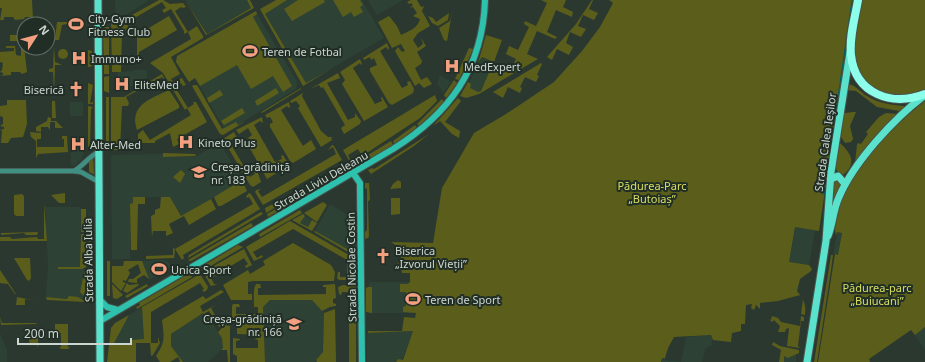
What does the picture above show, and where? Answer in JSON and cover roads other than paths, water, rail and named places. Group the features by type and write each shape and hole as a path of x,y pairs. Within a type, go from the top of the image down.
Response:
{"highway":[{"path":"858,0 851,46 853,67 860,80 870,90 883,97 897,100 911,99 925,95"}],"main road":[{"name":"Strada Alba Iulia","path":"98,0 100,362"},
{"name":"Strada Liviu Deleanu","path":"100,321 354,173 415,135 434,119 462,83 476,52 484,18 485,0"},
{"name":"Strada Calea Ieșilor","path":"807,362 826,241 830,179 851,46"},
{"name":"Strada Calea Ieșilor","path":"826,241 835,207 845,184 859,162 910,108 925,95"},
{"name":"Strada Nicolae Costin","path":"354,173 360,186 362,362"},
{"path":"830,179 836,176 841,177 845,184"},
{"path":"100,300 107,307 118,310"}],"street":[{"path":"74,171 93,154 98,152"},
{"path":"0,171 74,171 87,175 99,182"}],"waterway":[{"path":"824,195 852,0"}],"place":[{"name":"City-Gym Fitness Club","path":"76,24"},
{"name":"Teren de Fotbal","path":"250,51"},
{"name":"Immuno+","path":"79,58"},
{"name":"MedExpert","path":"452,66"},
{"name":"EliteMed","path":"122,84"},
{"name":"Biserică","path":"76,89"},
{"name":"Kineto Plus","path":"186,142"},
{"name":"Alter-Med","path":"78,144"},
{"name":"Creșa-grădiniță nr. 183","path":"199,172"},
{"name":"Biserica „Izvorul Vieții”","path":"383,256"},
{"name":"Unica Sport","path":"159,269"},
{"name":"Teren de Sport","path":"413,299"},
{"name":"Creșa-grădiniță nr. 166","path":"294,324"}],"park label":[{"name":"Pădurea-Parc „Butoiaș”","path":"652,191"},
{"name":"Pădurea-parc „Buiucani”","path":"877,293"}]}
